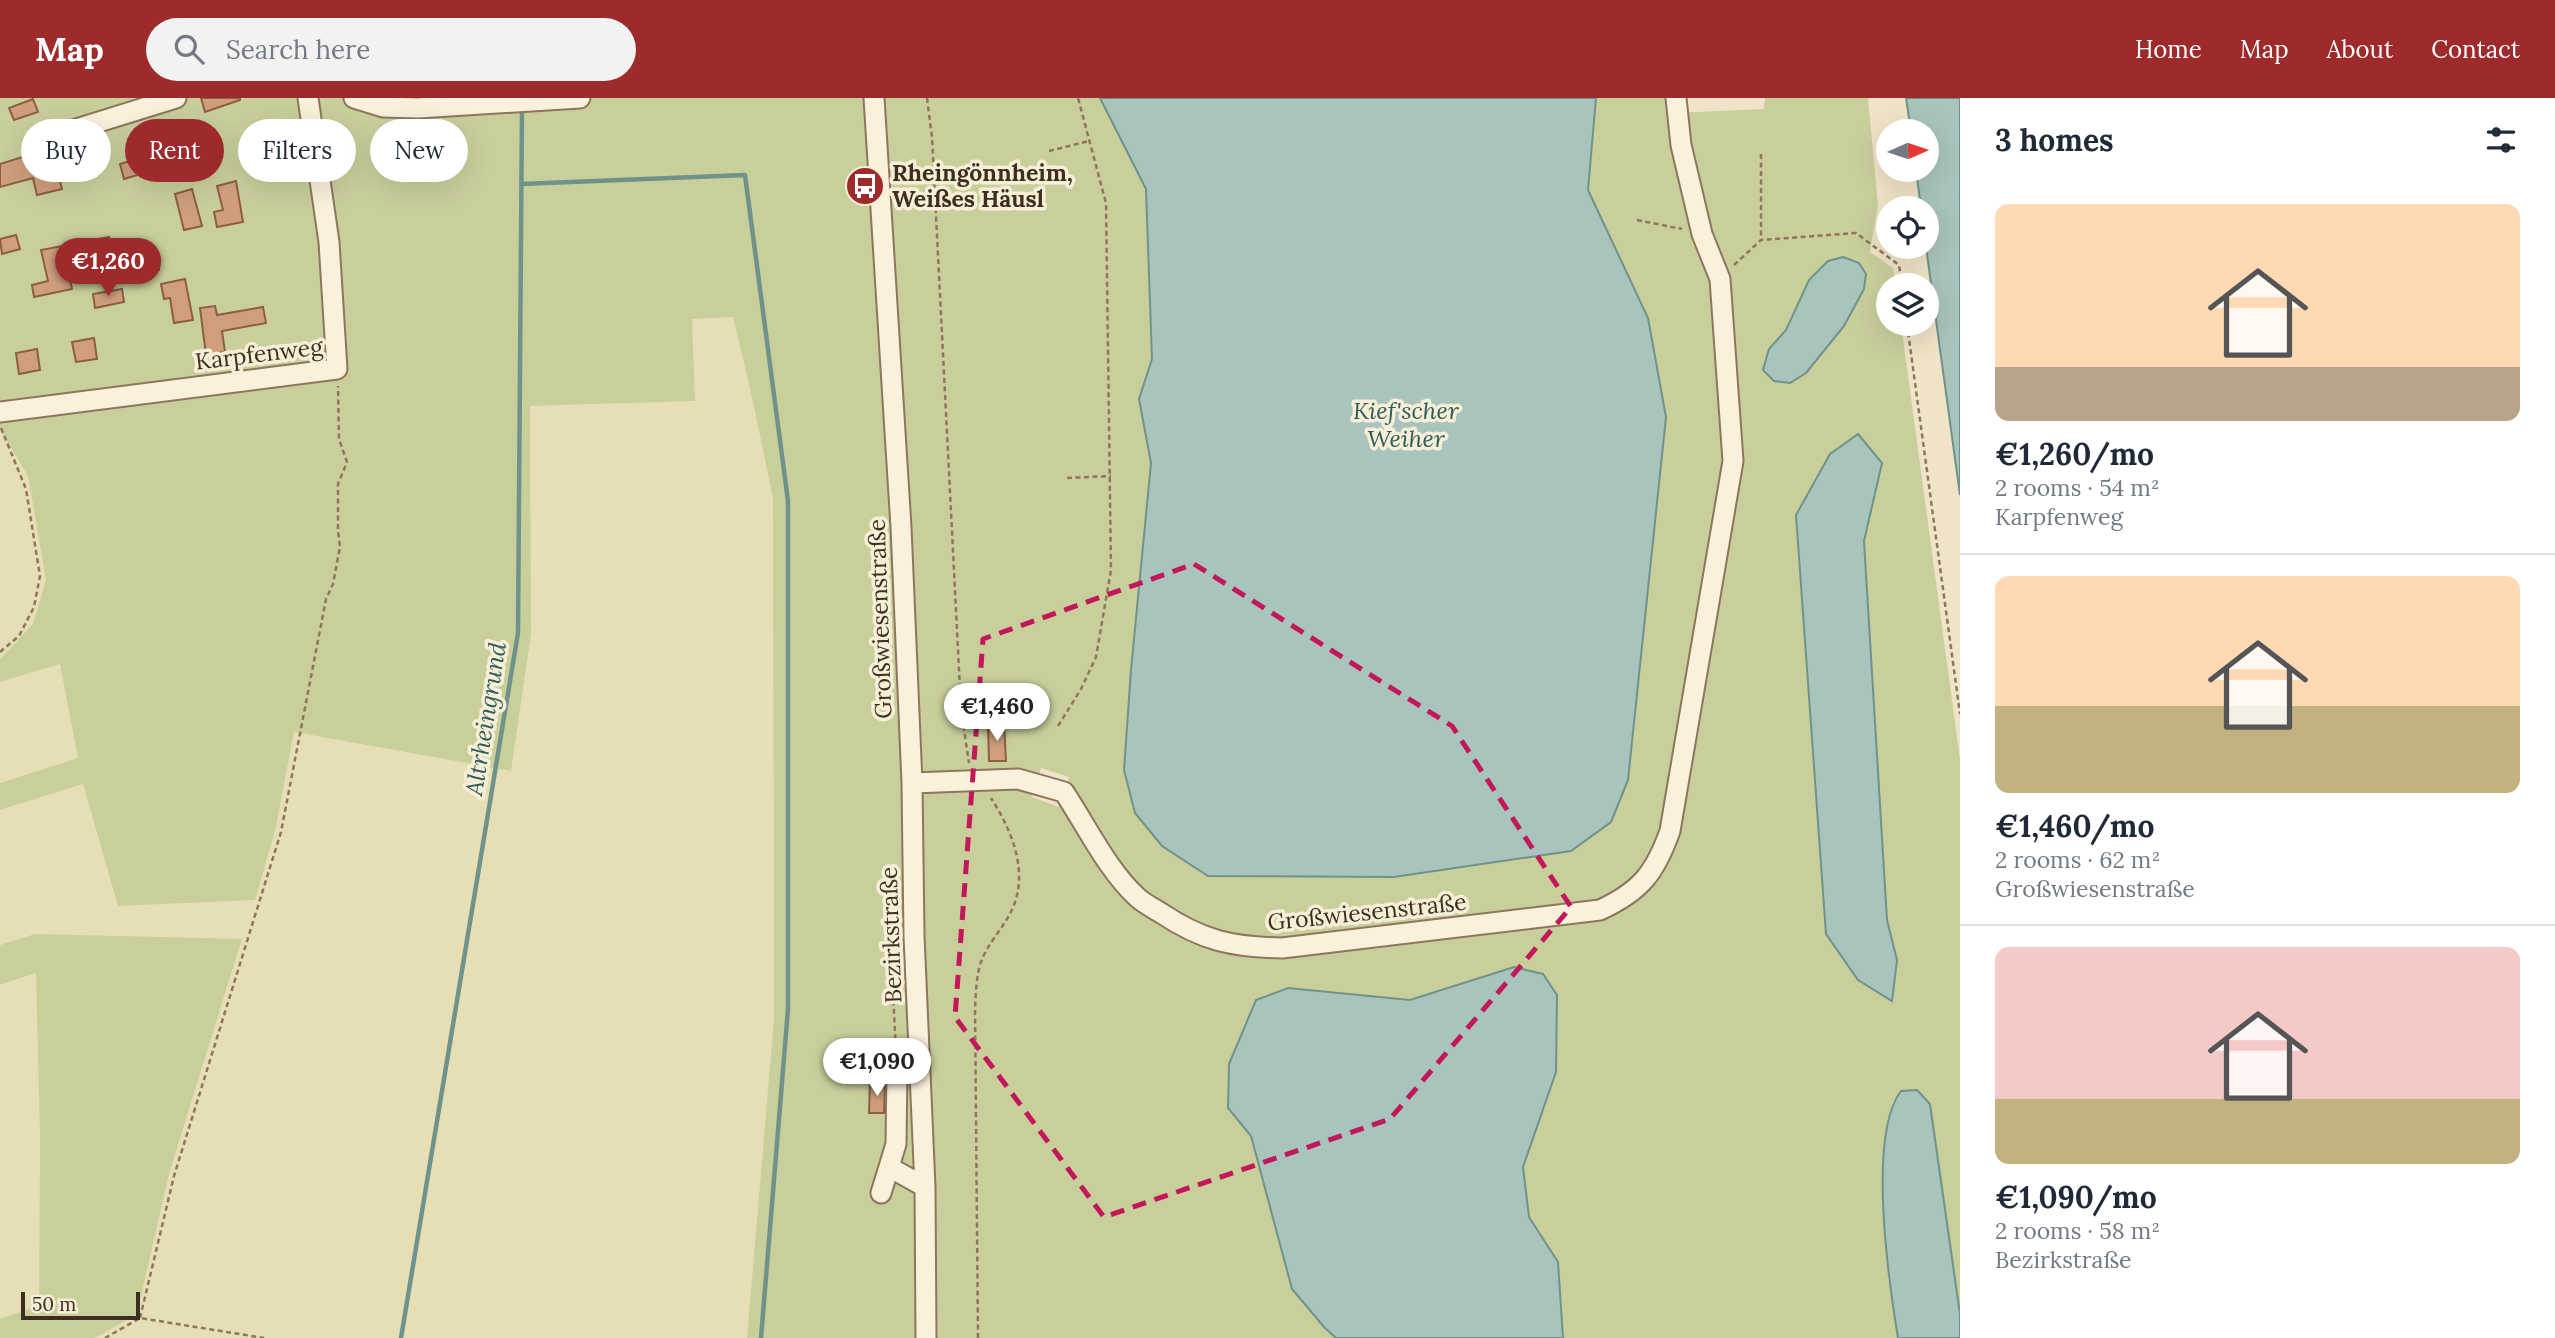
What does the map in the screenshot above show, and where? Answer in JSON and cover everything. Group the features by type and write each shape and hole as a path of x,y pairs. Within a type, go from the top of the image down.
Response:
{"street":[{"path":"108,119 176,98"},
{"name":"Karpfenweg","path":"0,412 337,369 329,242 308,98"},
{"path":"354,98 383,107 418,108 580,98"},
{"name":"Großwiesenstraße","path":"874,98 900,513 912,783 1018,779 1064,792 1118,875 1139,898 1176,923 1208,939 1246,947 1282,948 1600,910 1623,900 1643,883 1660,859 1670,831 1733,461 1720,279 1702,234 1681,145 1676,98"},
{"name":"Bezirkstraße","path":"912,783 914,936 925,1187 926,1338"},
{"path":"881,1193 896,1144 897,1070"},
{"path":"889,1167 925,1187"}],"path":[{"path":"927,98 932,137 961,709 969,764 1005,821 1015,846 1020,873 1017,900 980,965 975,1008 978,1338"},
{"path":"1058,726 1082,689 1096,657 1111,570 1106,203 1078,98"},
{"path":"1049,150 1089,141"},
{"path":"1761,154 1761,240"},
{"path":"1637,220 1702,234"},
{"path":"1720,279 1761,240 1856,233 1899,265 1900,273"},
{"path":"1909,336 1960,714"},
{"path":"140,1318 174,1176 281,832 326,599 333,584 340,547 338,484 347,462 339,439 337,369"},
{"path":"0,425 26,489 40,576 34,607 19,636 0,652"},
{"path":"1068,478 1111,476"},
{"path":"888,890 897,1070"},
{"path":"105,1338 140,1318 264,1338"}],"highlighted area":[{"path":"1194,564 1452,726 1571,907 1390,1119 1104,1217 955,1017 983,639"}],"shaded area":[{"path":"733,317 773,498 774,1018 747,1338 95,1338 137,1314 169,1174 242,940 35,934 0,945 0,810 83,784 118,906 254,900 275,831 293,732 511,771 531,634 530,406 695,401 691,319"},
{"path":"0,430 28,476 46,580 33,624 0,659"},
{"path":"60,664 78,758 0,783 0,682"},
{"path":"36,973 40,1138 39,1305 0,1319 0,985"}],"green space":[{"path":"0,98 1100,98 1146,189 1152,359 1140,399 1151,463 1124,770 1135,813 1648,318 1588,190 1596,98 1670,98 1673,113 1764,109 1765,98 1868,98 1877,196 1870,252 1876,259 1893,268 1894,273 1876,273 1876,336 1903,336 1960,759 1960,1314 1930,1104 1893,1101 1890,1119 1888,1277 1898,1338 1563,1338 1558,1262 1529,1217 1523,1167 1556,1072 1514,967 1410,1000 1288,988 1228,1108 1251,1136 1292,1289 1336,1338 747,1338 774,1018 773,498 733,317 692,319 695,401 530,406 531,634 511,771 294,732 275,831 255,900 118,906 83,784 0,810 0,783 78,758 60,664 0,682 0,659 33,624 46,580 28,476 0,430","holes":["1843,257 1859,263 1866,274 1820,355 1806,373 1769,350 1786,330 1809,280","1858,435 1882,463 1864,541 1887,920 1897,960 1891,1000 1808,666 1796,515 1830,454","1041,768 1069,777 1059,807 1032,797"]},
{"path":"35,934 242,939 169,1174 137,1314 95,1338 0,1338 0,1319 39,1305 40,1138 36,973 0,985 0,945"}],"water":[{"name":"Kief'scher Weiher","path":"1100,98 1596,98 1588,190 1648,318 1666,417 1628,780 1611,822 1571,851 1394,877 1208,876 1162,846 1135,813 1124,770 1151,463 1139,399 1152,359 1146,189"},
{"path":"1906,98 1960,98 1960,495 1938,336 1939,273 1930,273 1928,259 1939,259 1939,196 1919,196 1918,182 1939,182 1939,119 1909,119"},
{"path":"1843,257 1859,263 1866,274 1864,289 1844,326 1806,373 1790,383 1774,381 1763,370 1769,349 1786,330 1809,280 1828,261"},
{"path":"1858,434 1882,463 1864,541 1887,920 1897,960 1892,1001 1858,980 1826,934 1796,515 1830,454"},
{"path":"1514,967 1543,974 1557,995 1556,1072 1523,1167 1529,1217 1558,1262 1563,1338 1336,1338 1292,1289 1251,1136 1228,1108 1229,1064 1256,1000 1288,988 1410,1000"},
{"path":"1917,1090 1930,1104 1960,1314 1960,1338 1898,1338 1883,1210 1885,1140 1891,1112 1901,1091"}],"building":[{"path":"201,98 240,98 240,100 205,112"},
{"path":"33,99 38,112 14,120 9,108"},
{"path":"21,157 21,181 0,187 0,164"},
{"path":"125,162 125,179 124,179 120,164"},
{"path":"236,181 243,222 217,227 214,212 223,210 217,186"},
{"path":"34,182 60,182 62,189 37,195"},
{"path":"192,189 202,226 184,230 175,194"},
{"path":"16,235 20,249 2,254 0,239"},
{"path":"109,237 112,251 66,260 72,289 34,297 32,285 48,281 41,250"},
{"path":"157,257 159,270 132,274 129,262"},
{"path":"185,279 193,320 174,323 170,298 164,299 161,284"},
{"path":"122,289 124,302 95,308 93,294"},
{"path":"215,306 217,315 263,307 266,323 222,331 225,352 206,355 200,308"},
{"path":"94,338 97,359 76,362 72,342"},
{"path":"37,349 40,370 19,374 16,353"},
{"path":"1004,724 1006,761 989,761 988,725"},
{"path":"870,1082 885,1082 884,1113 869,1113"}],"waterway":[{"name":"Altrheingrund","path":"401,1338 518,633 522,106"},
{"path":"521,184 745,175 788,501 788,1009 761,1338"}],"place":[{"name":"Rheingönnheim, Weißes Häusl","path":"865,186"}]}
